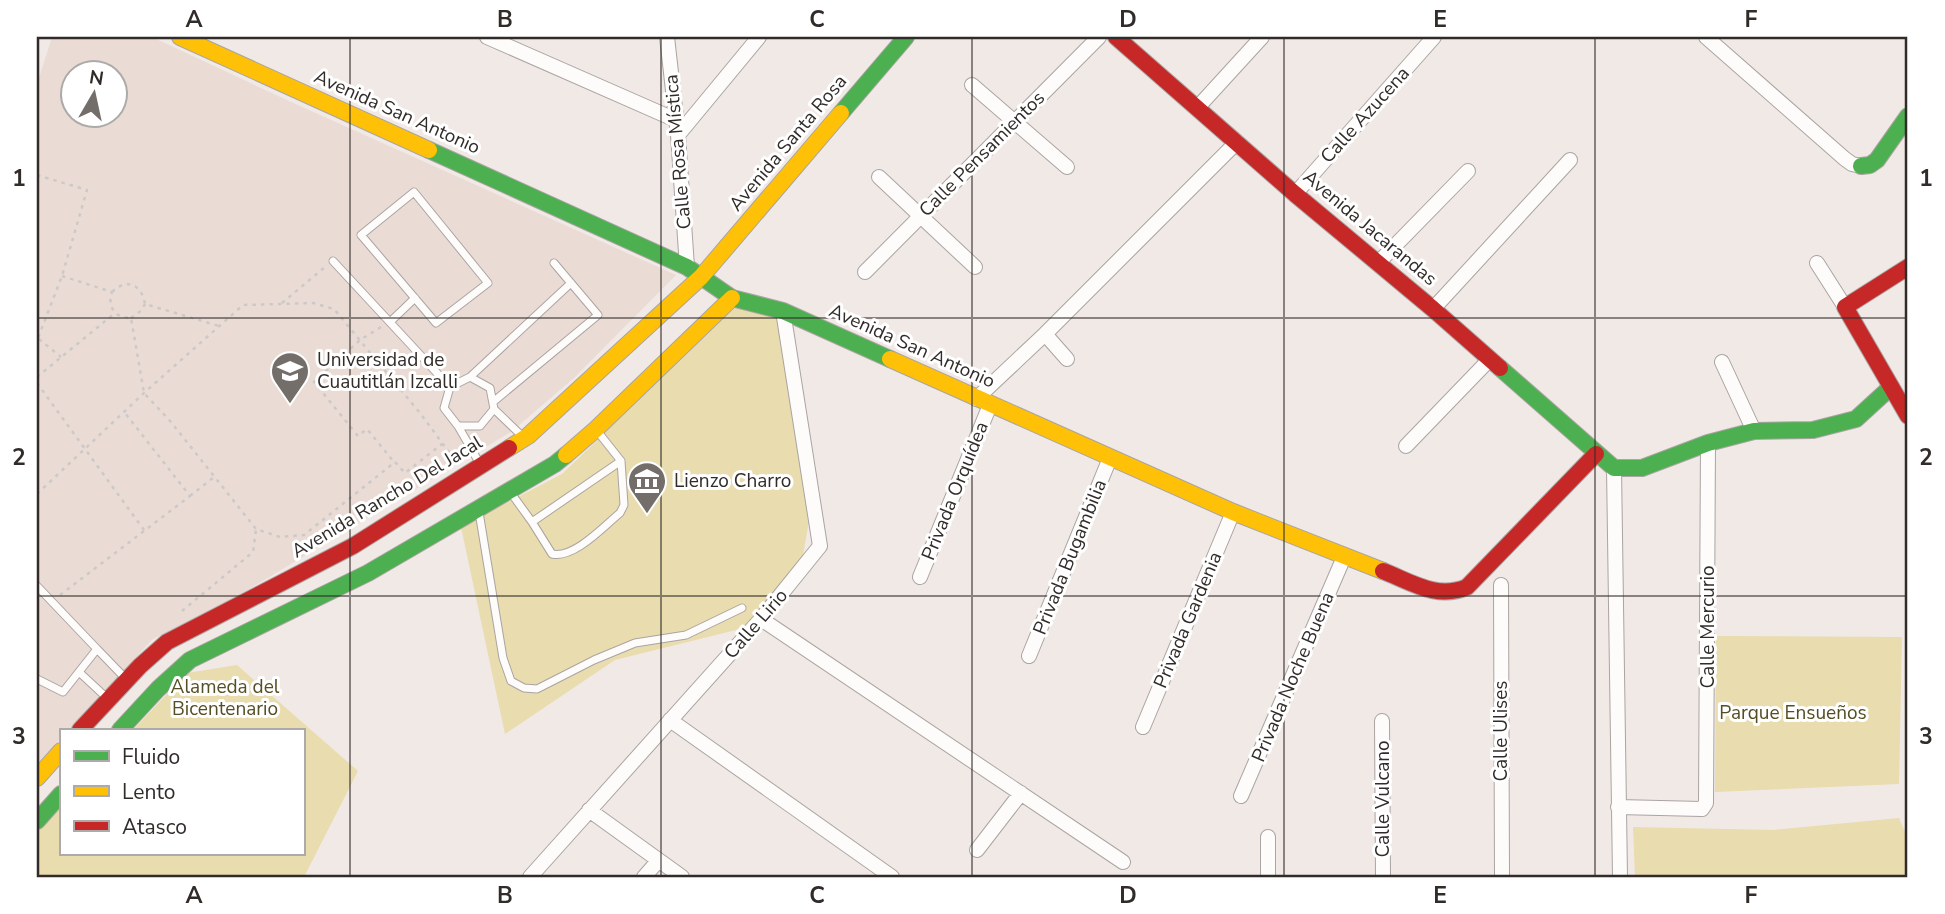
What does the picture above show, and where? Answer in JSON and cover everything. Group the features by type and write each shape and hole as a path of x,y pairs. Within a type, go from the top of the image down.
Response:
{"street":[{"name":"Avenida San Antonio","path":"180,37 687,267 732,298 783,311 1233,512 1436,592 1453,593 1467,587 1595,454"},
{"path":"487,37 676,120"},
{"name":"Calle Rosa Mística","path":"667,37 678,135 687,267"},
{"path":"678,135 759,37"},
{"name":"Avenida Santa Rosa","path":"701,277 906,37"},
{"name":"Calle Pensamientos","path":"864,272 1099,37"},
{"path":"1198,107 1262,37"},
{"name":"Calle Azucena","path":"1296,194 1434,37"},
{"path":"1706,37 1852,164 1870,165 1877,160 1908,116"},
{"name":"Avenida Jacarandas","path":"1126,40 1296,194 1433,309 1614,468"},
{"path":"972,85 1067,167"},
{"path":"983,402 1045,334 1237,142"},
{"path":"1433,309 1570,160"},
{"path":"1378,263 1468,171"},
{"path":"879,177 975,267"},
{"path":"1817,263 1908,416"},
{"path":"1845,307 1908,267"},
{"name":"Avenida Rancho Del Jacal","path":"81,729 167,642 352,546 525,439 701,277"},
{"path":"121,729 190,660 368,573 555,464 596,429 732,298"},
{"name":"Calle Lirio","path":"530,877 761,619 820,546 783,311"},
{"path":"1045,334 1067,359"},
{"path":"1406,446 1490,359"},
{"path":"1722,362 1754,431"},
{"path":"1620,877 1614,468 1642,468 1708,443 1754,431 1813,430 1856,419 1891,387"},
{"name":"Privada Orquídea","path":"920,577 983,402"},
{"name":"Calle Mercurio","path":"1618,807 1702,809 1706,803 1708,443"},
{"name":"Privada Bugambilia","path":"1029,656 1110,458"},
{"name":"Privada Gardenia","path":"1143,727 1233,512"},
{"path":"352,546 368,573"},
{"name":"Privada Noche Buena","path":"1241,796 1344,557"},
{"name":"Calle Ulises","path":"1501,585 1502,877"},
{"path":"761,619 1123,862"},
{"path":"670,720 891,877"},
{"name":"Calle Vulcano","path":"1382,721 1383,877"},
{"path":"37,778 60,752"},
{"path":"977,849 1021,793"},
{"path":"37,821 60,795"},
{"path":"590,810 682,877"},
{"path":"1268,837 1268,877"},
{"path":"644,877 658,861"}],"lane":[{"path":"414,192 488,283 436,323 415,298 361,235 414,192"},
{"path":"333,261 450,387"},
{"path":"458,426 480,426 494,406 598,314 554,263"},
{"path":"474,470 458,426 444,408 450,387 470,377 570,283"},
{"path":"390,322 415,298"},
{"path":"470,377 490,388 494,406 525,439"},
{"path":"509,491 552,554 561,556 573,551 621,513 624,505 621,461 596,429"},
{"path":"532,522 621,461"},
{"path":"479,508 503,658 511,681 524,688 537,689 635,643 686,635 742,608"},
{"path":"37,586 127,680"},
{"path":"37,679 63,692 97,649"},
{"path":"79,672 108,700"}],"path":[{"path":"37,175 87,190 62,276 38,338 61,357"},
{"path":"282,303 333,261"},
{"path":"62,276 112,292"},
{"path":"128,283 138,287 145,304 142,310 131,318 124,318 115,313 109,300 118,285 128,283"},
{"path":"37,494 243,305 313,303 334,309 442,444 474,470"},
{"path":"145,304 219,326"},
{"path":"37,377 115,313"},
{"path":"131,318 144,393 171,422 256,529 280,537 304,535 395,462"},
{"path":"390,322 360,340 314,382 358,436 366,429 405,473 442,444"},
{"path":"37,383 144,530"},
{"path":"125,413 190,496"},
{"path":"52,602 214,477"},
{"path":"173,618 253,552 256,529"}],"shaded area":[{"name":"Universidad de Cuautitlán Izcalli","path":"52,37 152,37 676,275 574,378 511,432 241,594 153,639 69,729 60,729 60,739 37,764 37,84"}],"green space":[{"name":"Lienzo Charro","path":"737,306 782,319 812,504 802,561 748,627 615,660 505,734 461,527 562,474"},
{"name":"Parque Ensueños","path":"1716,636 1902,637 1899,784 1715,792"},
{"name":"Alameda del Bicentenario","path":"237,665 358,771 304,877 37,877 37,832 60,807 60,855 304,855 304,729 134,729 187,673"},
{"path":"1899,818 1908,838 1908,877 1635,877 1633,827 1773,830"}],"traffic: fast":[{"path":"841,113 906,37"},
{"path":"1861,166 1870,165 1877,160 1908,116"},
{"path":"429,150 687,267 732,298 783,311 890,359"},
{"path":"1500,368 1614,468 1642,468 1708,443 1754,431 1813,430 1856,419 1891,387"},
{"path":"121,729 190,660 368,573 566,455"},
{"path":"37,821 60,795"}],"traffic: slow":[{"path":"180,37 429,150"},
{"path":"509,448 528,436 701,277 841,113"},
{"path":"566,455 732,298"},
{"path":"890,359 1233,512 1383,571"},
{"path":"37,778 60,752"}],"traffic: jam":[{"path":"1116,37 1500,368"},
{"path":"1908,267 1845,307 1908,416"},
{"path":"81,729 140,666 167,642 353,546 509,448"},
{"path":"1383,571 1435,591 1445,592 1467,587 1596,454"}],"place":[{"name":"Universidad de Cuautitlán Izcalli","path":"290,405"},
{"name":"Lienzo Charro","path":"647,515"}]}
